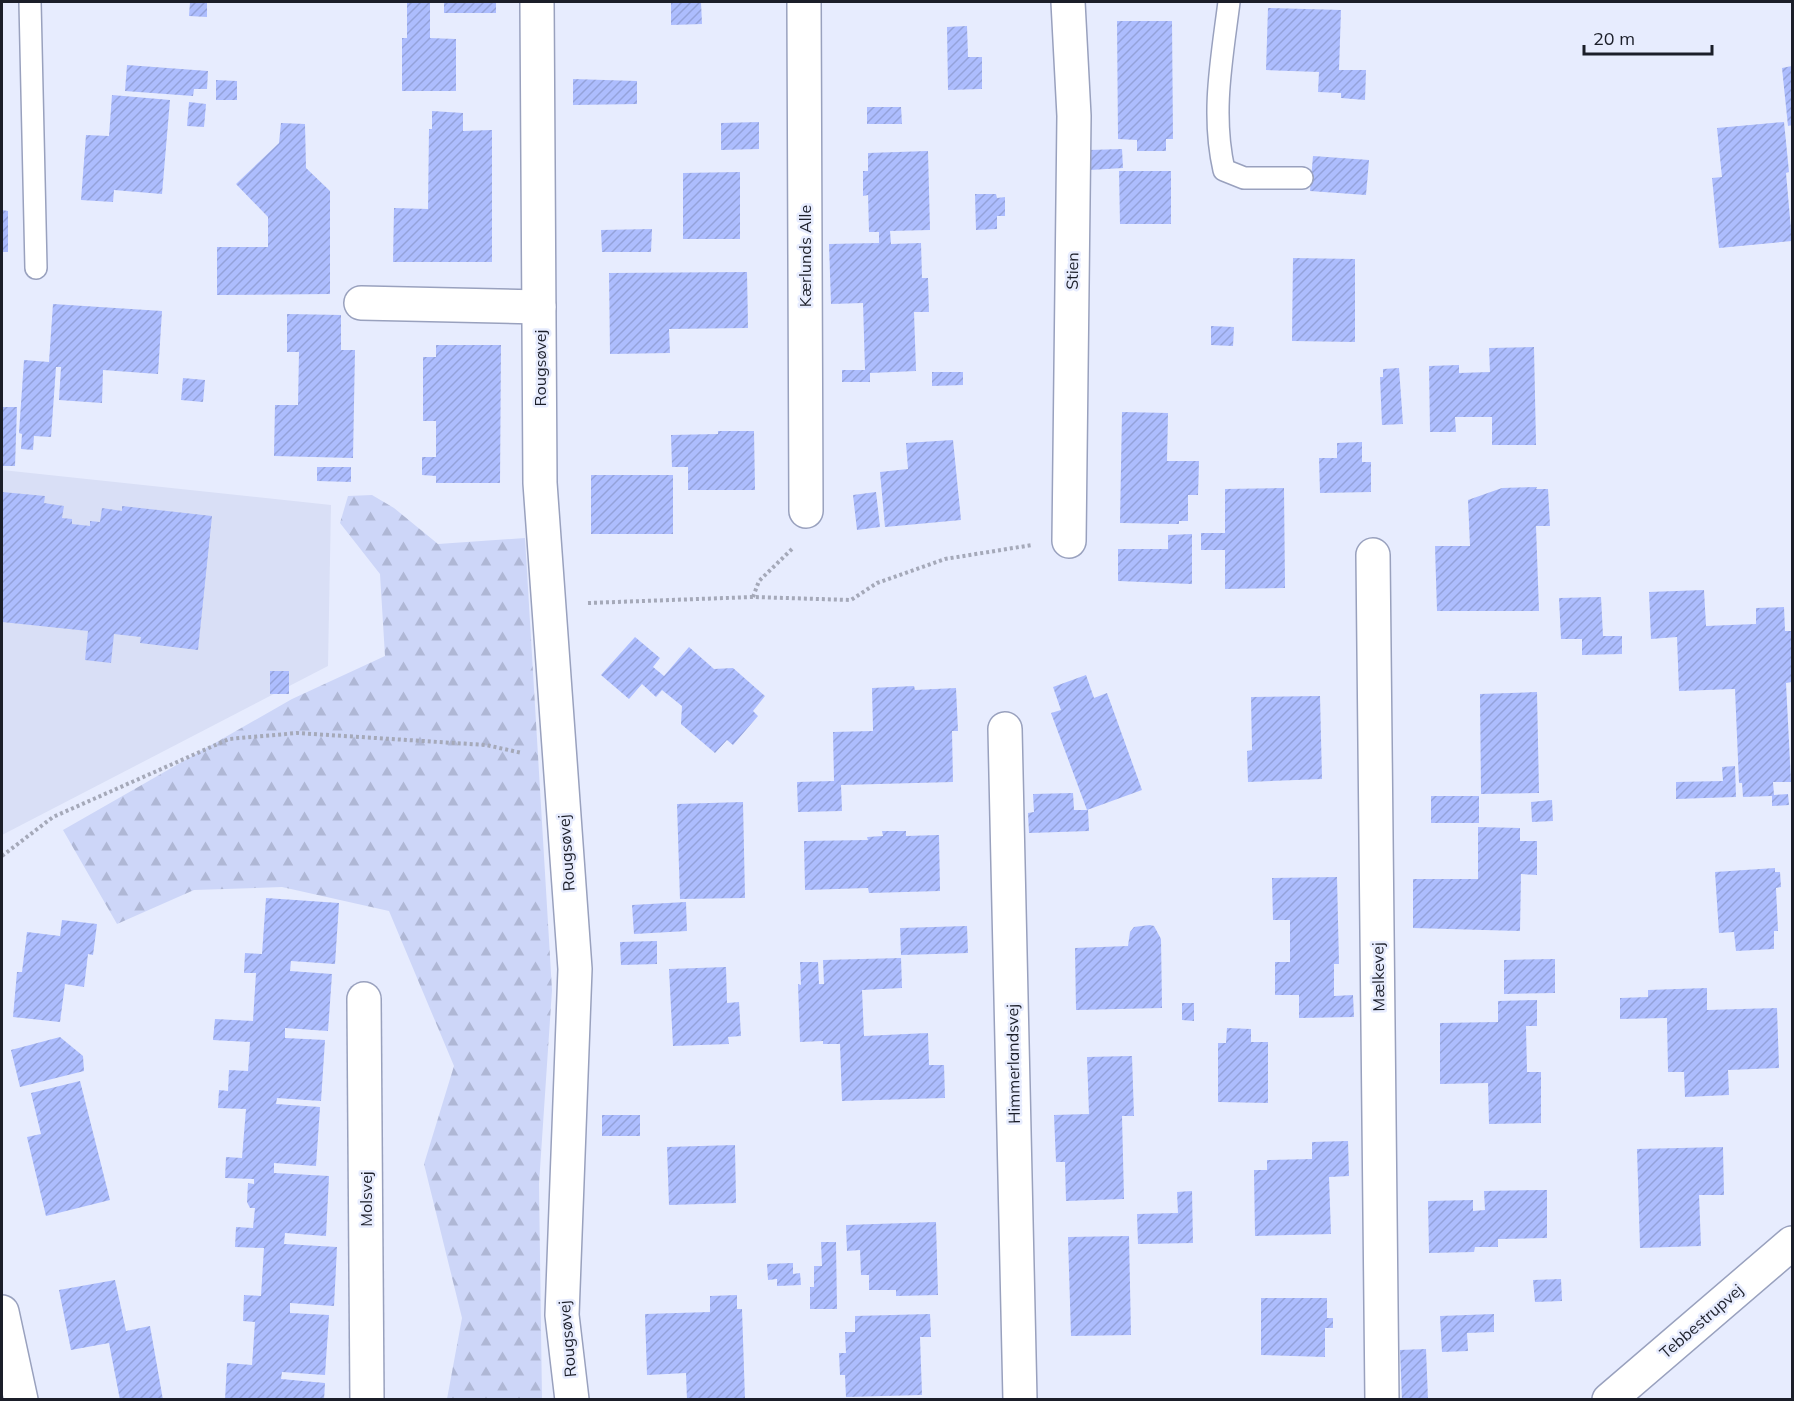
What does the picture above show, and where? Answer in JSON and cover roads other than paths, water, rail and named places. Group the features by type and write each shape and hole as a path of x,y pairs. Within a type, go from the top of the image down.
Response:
{"street":[{"name":"Rougsøvej","path":"537,2 540,483 575,969 562,1315 572,1400"},
{"name":"Kærlunds Alle","path":"804,2 806,511"},
{"name":"Stien","path":"1068,2 1074,116 1069,541"},
{"name":"Rougsøvej","path":"361,303 539,307"},
{"name":"Mælkevej","path":"1373,555 1382,1400"},
{"name":"Himmerlandsvej","path":"1005,729 1020,1400"},
{"name":"Molsvej","path":"364,999 367,1400"},
{"name":"Tebbestrupvej","path":"1609,1400 1792,1243"},
{"path":"2,1312 21,1400"}],"lane":[{"path":"30,2 36,268"},
{"path":"1229,2 1216,100 1218,148 1224,170 1244,178 1302,178"}]}
